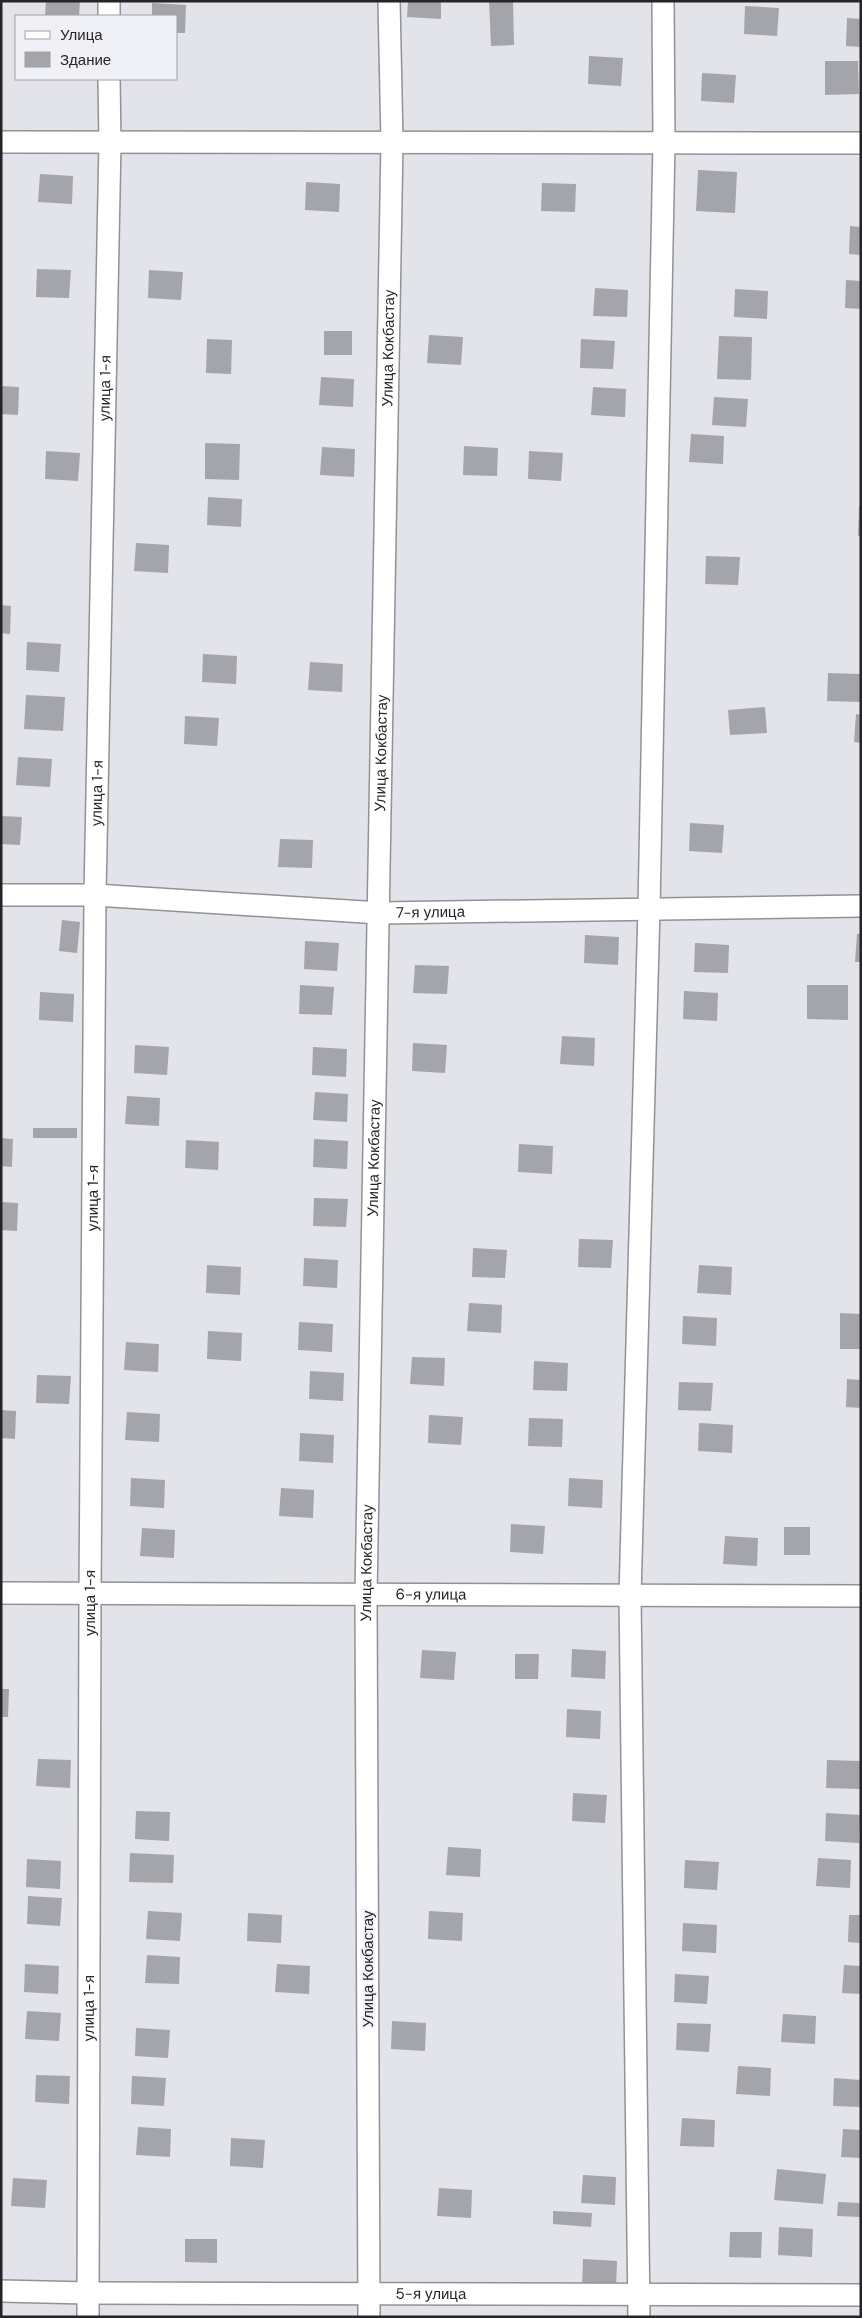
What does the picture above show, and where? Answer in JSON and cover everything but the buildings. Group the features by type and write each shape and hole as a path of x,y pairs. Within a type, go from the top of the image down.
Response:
{"street":[{"path":"109,1 109,15"},
{"name":"Улица Кокбастау","path":"369,2317 366,1595 380,913 392,142 389,1"},
{"path":"639,2317 630,1596 649,909 664,142 663,1"},
{"name":"улица 1-я","path":"88,2317 90,1594 96,895 110,142 109,80"},
{"path":"1,142 861,143"},
{"name":"7-я улица","path":"1,895 96,895 380,913 861,906"},
{"name":"6-я улица","path":"1,1593 861,1596"},
{"name":"5-я улица","path":"1,2290 88,2293 861,2295"}]}
